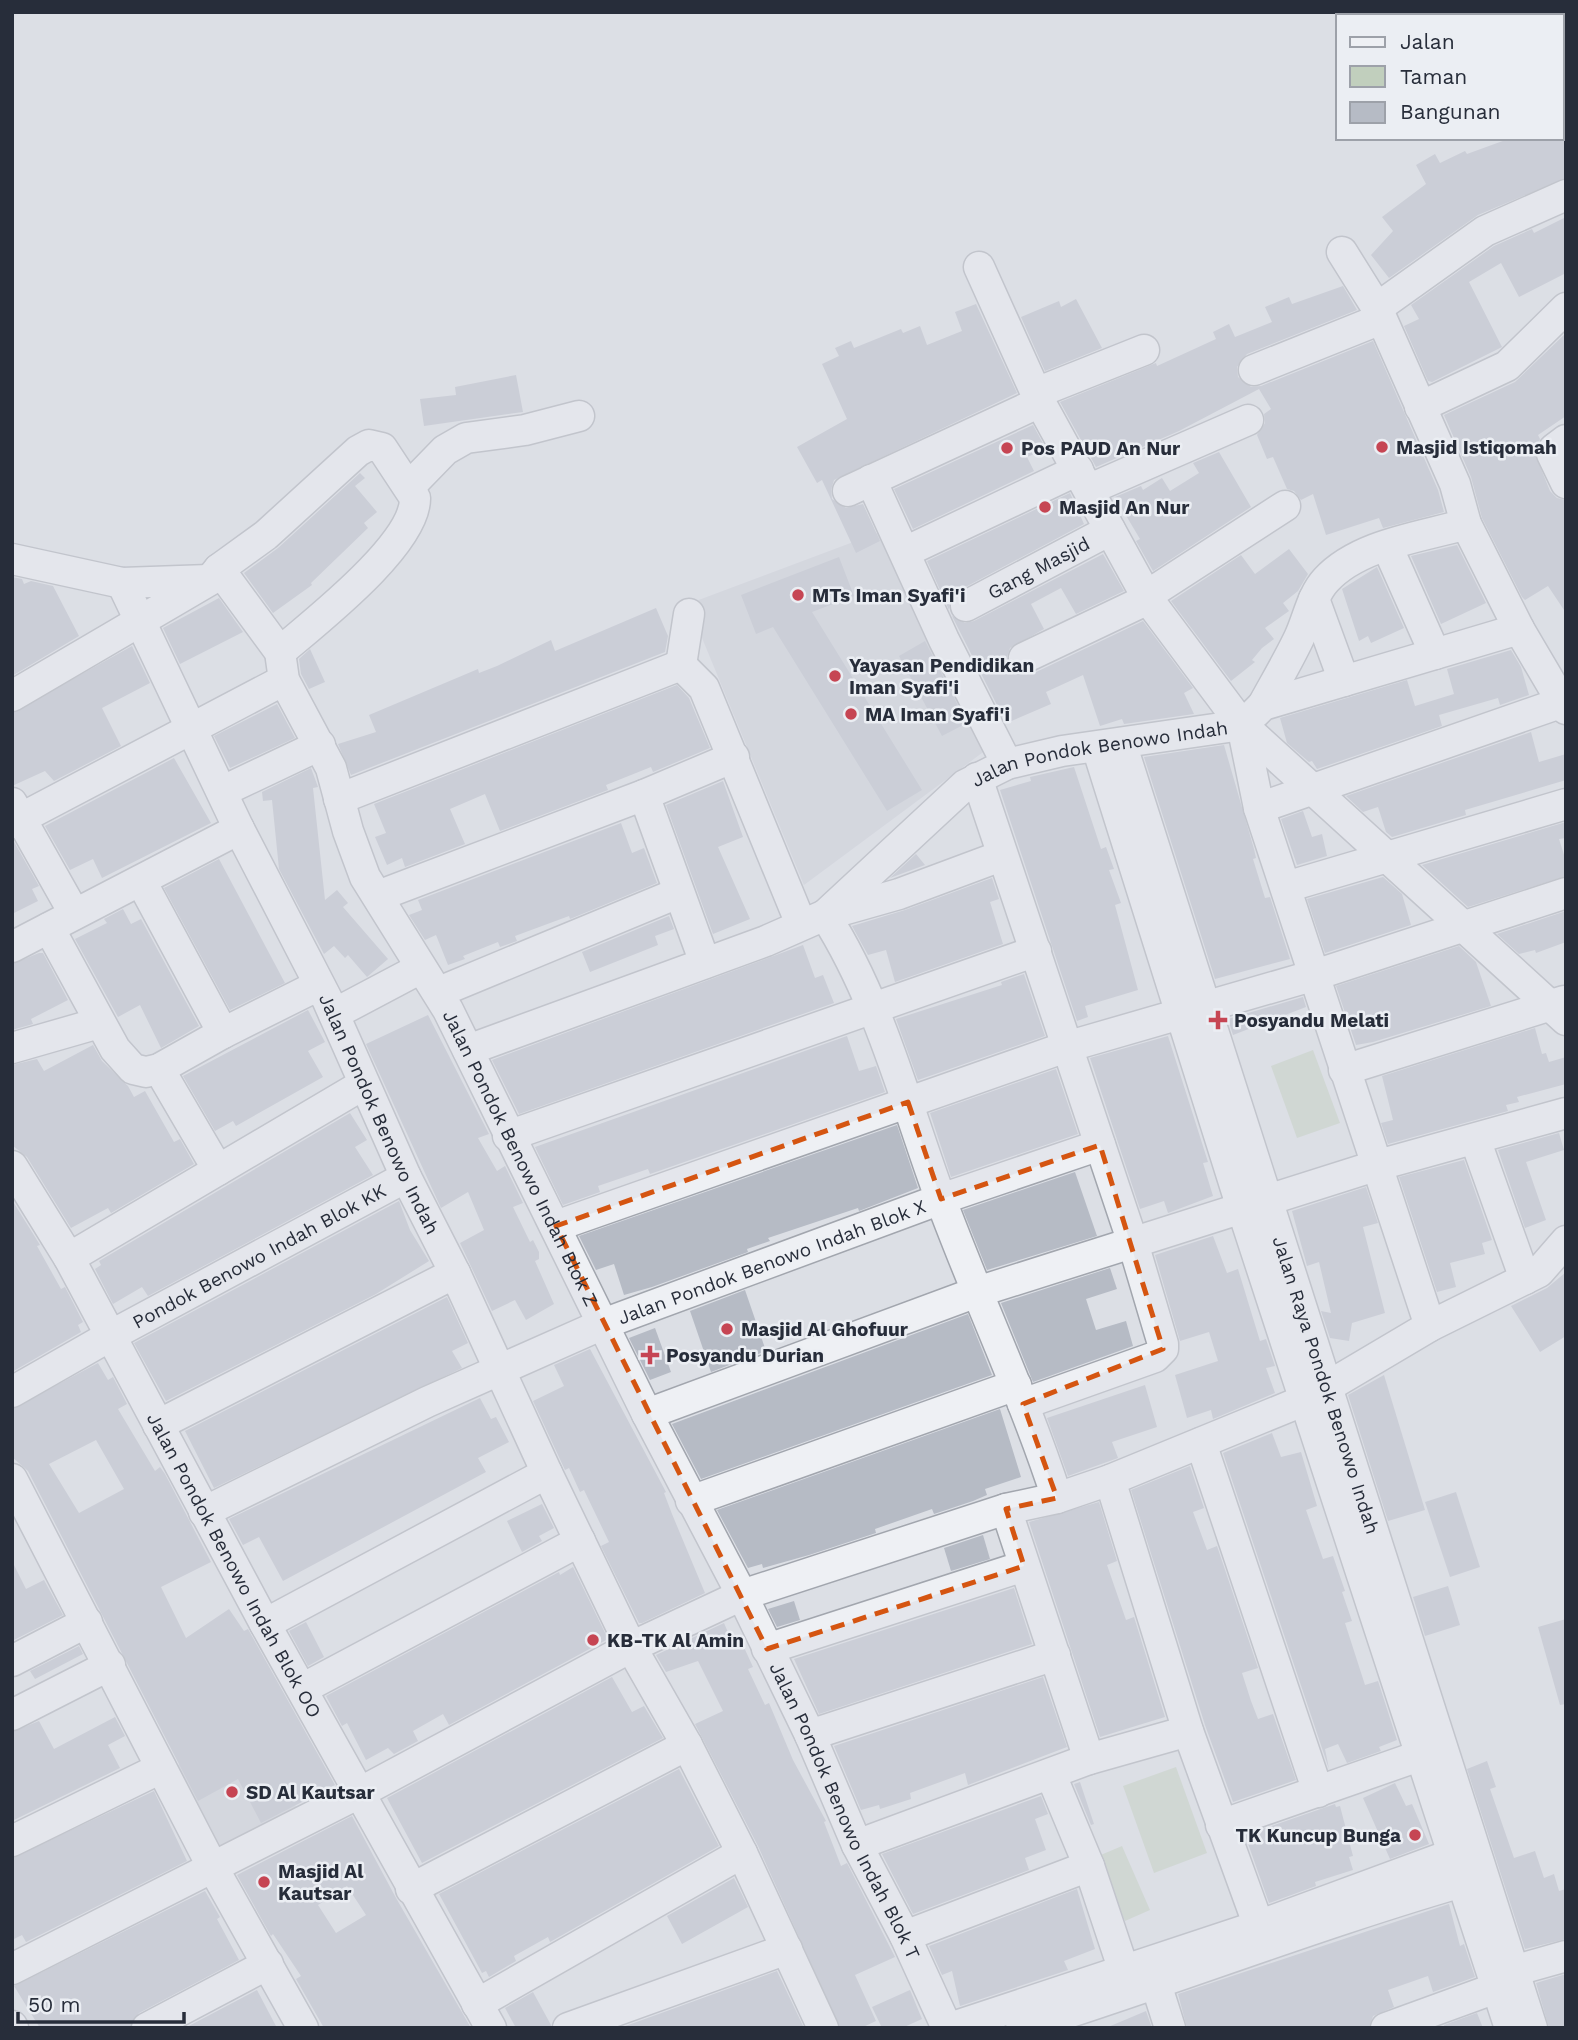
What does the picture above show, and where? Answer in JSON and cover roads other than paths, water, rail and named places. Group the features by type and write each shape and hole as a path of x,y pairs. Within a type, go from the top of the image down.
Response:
{"street":[{"path":"1254,370 1379,314 1485,231 1566,195"},
{"path":"1259,808 1564,705 1518,629 1466,524 1455,484 1379,314 1348,262"},
{"path":"986,282 1038,398 1147,598 1253,715"},
{"path":"1420,407 1507,366 1566,308"},
{"path":"1007,764 944,640 905,552 859,486 1038,398 1144,350"},
{"path":"410,486 445,450 466,438 525,430 579,416"},
{"path":"905,552 1084,479 1248,420"},
{"path":"1566,440 1554,449 1552,454 1566,483"},
{"path":"12,696 139,624 215,575 266,535 365,446 374,445 385,450 410,486 415,504 397,542 282,666 192,727 15,815 61,920 99,1023 127,1064 146,1072 159,1069 223,1033 319,985"},
{"path":"1024,658 1147,598 1285,506"},
{"path":"1430,1326 1259,808 1253,715 1298,640 1314,599 1334,572 1350,561 1387,546 1466,524"},
{"name":"Gang Masjid","path":"966,606 1110,530"},
{"path":"1387,546 1435,654"},
{"path":"12,559 122,583 215,575"},
{"path":"12,584 46,566"},
{"name":"Jalan Pondok Benowo Indah Blok Z","path":"215,575 282,666 331,768 358,860 421,968 439,992 691,1501"},
{"name":"Jalan Pondok Benowo Indah","path":"122,583 139,624 192,727 239,829 334,1014 407,1178 455,1273 631,1647"},
{"path":"1314,599 1344,681"},
{"path":"681,665 689,614"},
{"path":"1253,715 1344,681 1518,629"},
{"path":"681,665 704,688 734,757 813,919 841,940 908,1102 941,1199 1020,1394 1057,1498"},
{"path":"339,799 681,665"},
{"name":"Jalan Pondok Benowo Indah","path":"813,919 965,785 1007,764 1253,715 1315,790 1560,1009"},
{"path":"223,791 320,745"},
{"name":"Jalan Raya Pondok Benowo Indah","path":"1109,745 1254,1205 1317,1392 1504,1979 1510,2028"},
{"path":"378,896 644,795 734,757"},
{"path":"691,1501 1020,1394 1160,1353 1163,1344 1133,1243 977,778"},
{"path":"644,795 705,963"},
{"path":"1286,887 1566,804"},
{"path":"12,947 239,829"},
{"path":"468,1050 766,942 813,919 900,894 1001,856"},
{"path":"141,881 223,1033"},
{"path":"556,1226 1066,1047 1315,975 1566,892"},
{"path":"439,992 678,893"},
{"path":"508,1136 1037,951"},
{"path":"334,1014 421,968"},
{"path":"1344,1070 1560,1009"},
{"path":"13,1047 99,1023"},
{"path":"159,1069 218,1170"},
{"path":"69,1258 364,1084"},
{"path":"647,1414 977,1292 1375,1166 1566,1113"},
{"path":"1475,1139 1525,1279"},
{"name":"Jalan Pondok Benowo Indah Blok X","path":"204,1512 427,1402 603,1324 941,1199 1100,1146"},
{"name":"Jalan Pondok Benowo Indah Blok OO","path":"12,1167 69,1258 265,1624 484,2016"},
{"name":"Pondok Benowo Indah Blok KK","path":"12,1392 110,1336 407,1178"},
{"path":"12,1969 361,1792 631,1647 741,1595 1006,1509 1057,1498 1110,1480 1317,1392 1430,1326 1525,1279 1548,1265 1566,1241"},
{"path":"158,1425 455,1273"},
{"path":"1200,1443 1318,1792"},
{"path":"265,1624 547,1473"},
{"path":"12,1479 21,1518 88,1622 212,1866 303,2028"},
{"path":"1110,1480 1188,1731 1262,1935"},
{"name":"Jalan Pondok Benowo Indah Blok T","path":"691,1501 810,1735 857,1845 949,2028"},
{"path":"1006,1509 1089,1759"},
{"path":"302,1689 580,1541"},
{"path":"767,1648 1024,1566"},
{"path":"12,1661 88,1622"},
{"path":"631,1647 687,1745 742,1853 823,2028"},
{"path":"810,1735 1055,1655"},
{"path":"12,1715 110,1665"},
{"path":"857,1845 1089,1759 1188,1731"},
{"path":"411,1888 687,1745"},
{"path":"1221,1825 1432,1751"},
{"path":"12,1841 161,1768"},
{"path":"1051,1775 1089,1866 1170,2028"},
{"path":"484,2016 742,1853"},
{"path":"949,2028 1143,1973 1467,1865"},
{"path":"905,1936 1089,1866"},
{"path":"568,2028 787,1949"},
{"path":"1391,2027 1566,1956"},
{"path":"147,2028 268,1964"},
{"path":"1021,2028 1143,1973"},
{"name":"Jalan Raya Pondok Benowo Indah","path":"1504,1979 1532,2028"}],"place":[{"name":"Masjid Istiqomah","path":"1382,447"},
{"name":"Pos PAUD An Nur","path":"1007,448"},
{"name":"Masjid An Nur","path":"1045,507"},
{"name":"MTs Iman Syafi'i","path":"798,595"},
{"name":"Yayasan Pendidikan Iman Syafi'i","path":"835,676"},
{"name":"MA Iman Syafi'i","path":"851,714"},
{"name":"Posyandu Melati","path":"1218,1020"},
{"name":"Masjid Al Ghofuur","path":"727,1329"},
{"name":"Posyandu Durian","path":"650,1355"},
{"name":"KB-TK Al Amin","path":"593,1640"},
{"name":"SD Al Kautsar","path":"232,1792"},
{"name":"TK Kuncup Bunga","path":"1415,1835"},
{"name":"Masjid Al Kautsar","path":"264,1882"}]}
